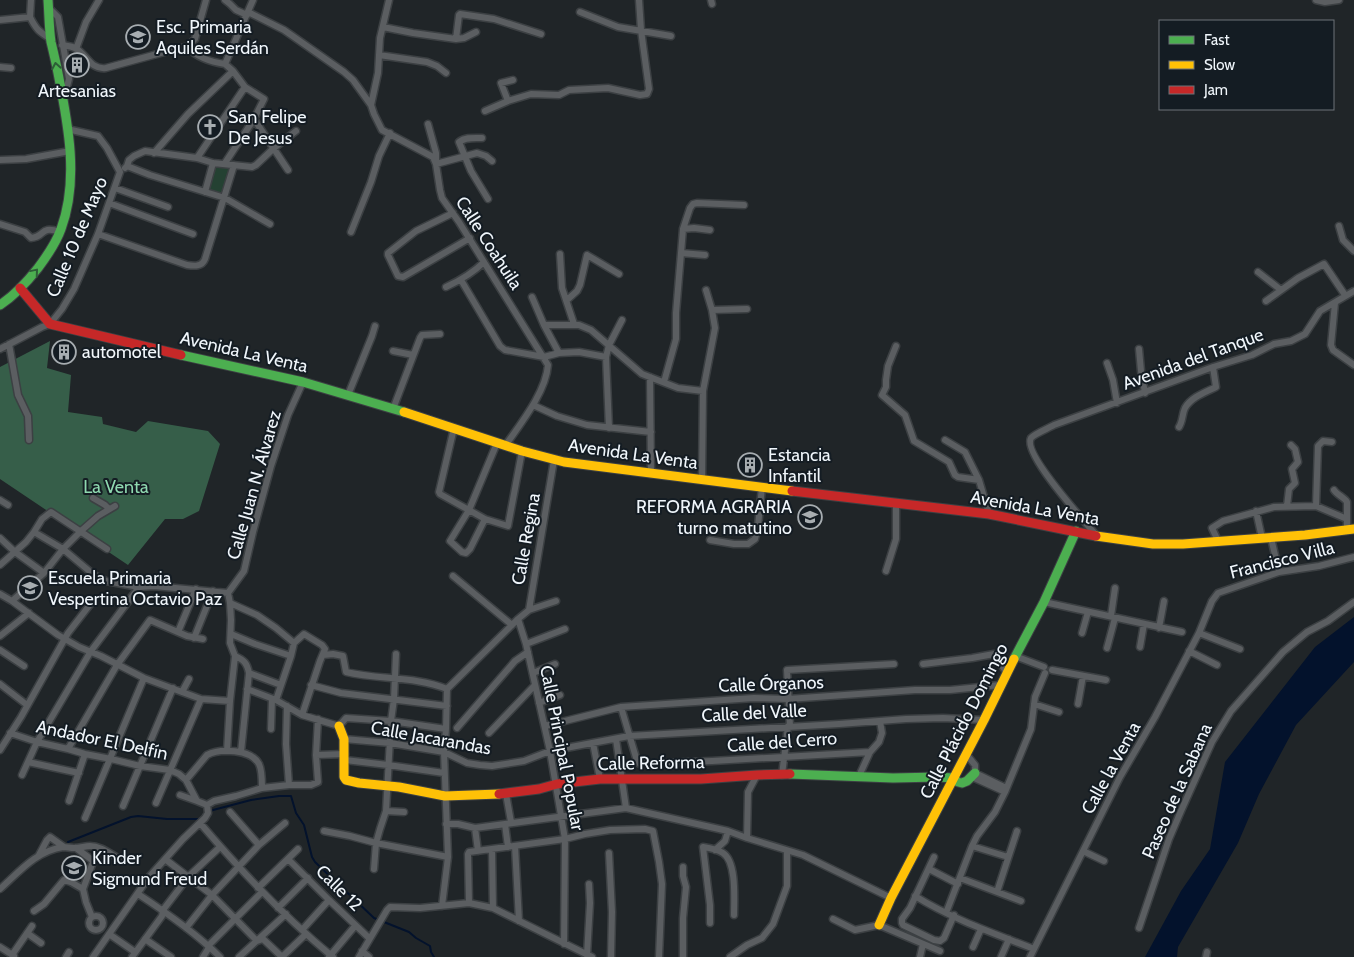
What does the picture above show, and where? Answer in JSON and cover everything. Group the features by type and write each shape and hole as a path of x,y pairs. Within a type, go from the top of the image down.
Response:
{"main road":[{"path":"0,305 35,273 46,257 60,232 69,201 70,151 51,39 48,2"},
{"path":"20,288 50,324"},
{"name":"Avenida La Venta","path":"50,324 303,382 554,460 651,474 989,514 1153,544 1183,544 1267,538 1349,526"},
{"name":"Calle Plácido Domingo","path":"879,925 891,898 1044,602 1076,530"},
{"name":"Calle Reforma","path":"339,726 344,739 344,777 346,780 445,796 506,794 557,784 622,778 701,779 757,775 938,777 953,778 962,783 974,775"}],"street":[{"path":"32,0 30,17 36,28 51,39"},
{"path":"76,48 86,22 98,0"},
{"path":"62,45 76,48 99,69 187,47 195,39 206,0"},
{"path":"225,0 236,10 284,30 344,72 353,80 371,105 382,130 433,156 436,164 477,153 486,156 492,161"},
{"path":"225,64 253,0"},
{"path":"371,105 389,0"},
{"path":"485,111 531,94 558,95 570,90 608,88 640,95 647,94 639,0"},
{"path":"1316,0 1325,2 1339,0"},
{"path":"48,2 58,17 69,79 62,103"},
{"path":"580,12 618,26 671,36"},
{"path":"456,39 460,14 494,19 541,34"},
{"path":"0,20 30,17"},
{"path":"383,27 456,39 464,38 476,32"},
{"path":"187,47 200,58 225,64 245,87 264,99 254,119 225,164"},
{"path":"379,55 427,62 437,66 446,73"},
{"path":"0,67 11,68"},
{"path":"154,153 188,114 233,71"},
{"path":"508,101 501,84 512,80"},
{"path":"197,158 245,87"},
{"path":"254,119 288,170"},
{"name":"Calle Coahuila","path":"428,124 436,153 442,198 470,238 544,357"},
{"name":"Calle 10 de Mayo","path":"50,324 74,289 98,234 120,172 98,136 67,129"},
{"path":"120,172 127,166 129,160 145,151 197,158 213,163 252,167 296,131"},
{"path":"351,232 379,156 390,133"},
{"path":"482,138 470,137 460,141 459,144 471,171 488,199"},
{"path":"0,160 26,159 70,151"},
{"path":"205,192 213,163"},
{"path":"98,234 187,265 195,266 202,264 225,198 234,165"},
{"path":"127,166 225,198 270,224"},
{"path":"115,188 168,207"},
{"path":"109,203 193,234"},
{"path":"664,382 676,339 676,313 683,229 690,208 693,204 697,203 744,205"},
{"path":"453,213 416,231 388,253 398,276 400,278 403,277 470,238"},
{"path":"0,224 25,232 31,238 35,238 44,230 49,229 60,232"},
{"path":"1339,226 1343,240 1354,251"},
{"path":"683,229 710,230"},
{"path":"681,253 705,255"},
{"path":"560,254 562,288 574,324"},
{"path":"567,300 577,291 580,285 587,255 618,274"},
{"path":"446,287 474,272 484,262"},
{"path":"1266,301 1298,278 1324,264 1345,295"},
{"path":"1258,272 1281,290"},
{"path":"461,280 500,346 505,350 544,357 559,353 579,352 606,357"},
{"path":"702,480 703,391 715,328 706,290"},
{"name":"Avenida del Tanque","path":"1096,535 1062,496 1041,467 1029,444 1030,438 1054,426 1213,367 1252,355 1274,344 1292,341 1304,334 1320,311 1354,291"},
{"path":"532,297 559,353"},
{"path":"1335,303 1331,345 1333,350 1354,366"},
{"path":"712,310 747,309"},
{"path":"609,428 606,357 609,345 622,320"},
{"path":"0,349 50,324"},
{"path":"544,325 579,325 591,330 639,372 678,388 703,391"},
{"path":"348,395 375,326"},
{"path":"393,409 422,335 440,334"},
{"path":"9,344 18,395 28,416 29,440"},
{"path":"896,346 888,366 886,387 882,395 906,415 914,441 949,462 955,475 958,477 979,480"},
{"path":"1139,349 1140,371 1145,393"},
{"path":"393,351 413,355"},
{"path":"485,519 470,549 466,553 462,552 450,541 469,510 501,444 533,405 548,374 548,365 544,357"},
{"path":"1107,364 1113,380 1117,403"},
{"path":"1179,428 1185,408 1199,396 1216,387 1213,367"},
{"path":"650,377 651,474"},
{"name":"Calle Juan N. Álvarez","path":"228,593 244,571 271,466 288,415 303,382"},
{"path":"533,405 571,421 587,425 651,432"},
{"path":"454,428 440,494 485,519 508,526 522,451"},
{"path":"945,440 964,452 979,480 989,514"},
{"path":"1316,506 1318,446 1323,442 1332,442"},
{"path":"1287,506 1290,489 1295,483 1292,469 1298,462 1295,449 1291,445"},
{"name":"Calle Regina","path":"447,690 529,610 554,460"},
{"path":"710,540 748,544 755,539 762,486"},
{"path":"1334,490 1338,495 1346,499 1349,526"},
{"path":"12,601 44,573 80,531 112,507 94,498"},
{"path":"0,500 8,504"},
{"path":"886,571 896,539 896,504"},
{"path":"1218,541 1212,528 1222,521 1274,507 1316,506 1349,526"},
{"path":"1256,511 1279,572"},
{"path":"0,565 15,552 34,532 42,519 51,512 107,549"},
{"path":"34,532 63,549 94,575 106,581 139,587 154,586 228,593 230,603 230,643 235,656 227,751"},
{"path":"0,538 15,552 44,573"},
{"name":"Francisco Villa","path":"1218,593 1279,572 1319,566 1354,557"},
{"path":"453,576 512,625"},
{"path":"22,775 37,742 91,651 139,587"},
{"path":"1107,648 1113,617 1115,588"},
{"path":"178,632 196,589"},
{"path":"194,638 213,591"},
{"name":"Calle la Venta","path":"1030,957 1120,777 1155,718 1199,632 1212,601 1218,593"},
{"path":"0,594 65,639 144,678 200,699 230,701"},
{"path":"529,610 556,601"},
{"path":"1159,628 1164,601"},
{"path":"0,750 73,625 92,602"},
{"path":"1044,602 1182,632"},
{"name":"Paseo de la Sabana","path":"1139,928 1172,832 1212,742 1231,711 1283,652 1306,632 1328,621 1354,602"},
{"path":"230,603 257,615 294,643"},
{"path":"1082,633 1088,612"},
{"path":"0,636 29,613"},
{"name":"Calle Principal Popular","path":"518,619 526,644 545,726 562,816 565,839 564,944"},
{"path":"68,749 117,665 150,620 187,636 203,639"},
{"path":"1140,648 1144,624"},
{"path":"526,644 565,629"},
{"path":"1199,632 1240,649"},
{"path":"230,634 291,656"},
{"path":"271,729 274,699 282,685 294,643 304,634 324,651 344,656 346,672 428,683 447,690 444,773 448,857 442,906"},
{"path":"0,650 24,666"},
{"path":"302,715 324,651"},
{"path":"1189,651 1217,665"},
{"path":"457,728 515,661 528,652"},
{"path":"374,869 376,843 386,811 396,654"},
{"path":"923,664 994,654 1007,673"},
{"path":"235,656 243,659 248,665 241,752"},
{"path":"1015,656 1047,670 1106,680"},
{"path":"533,673 555,664"},
{"path":"782,775 789,726 787,670 894,664"},
{"path":"946,913 972,846 995,812 1031,729 1035,697 1047,670"},
{"path":"248,673 282,685"},
{"path":"1078,704 1083,676"},
{"path":"86,818 144,678"},
{"path":"182,692 189,679"},
{"path":"0,684 27,704"},
{"path":"311,685 341,693 447,706"},
{"path":"489,733 535,685"},
{"name":"Calle Órganos","path":"545,726 621,706 915,690 950,690 1000,685"},
{"path":"123,806 172,688"},
{"path":"247,689 274,699 302,715 339,726 346,718 391,721 446,729"},
{"path":"539,703 560,696"},
{"path":"156,803 200,699"},
{"path":"1034,704 1059,712"},
{"path":"287,706 286,744 289,785"},
{"path":"621,706 629,736"},
{"name":"Calle del Valle","path":"629,736 906,719 984,720"},
{"path":"207,805 214,801 262,788 289,785 302,786 318,782 316,755 318,720"},
{"path":"859,776 870,752 882,733 880,721"},
{"name":"Andador El Delfín","path":"10,733 85,754 140,766 170,770 186,780"},
{"name":"Calle Jacarandas","path":"344,739 390,743 444,752 467,763 492,766 524,761 550,751 629,736"},
{"name":"Calle del Cerro","path":"629,736 637,761 640,764 870,752"},
{"path":"616,739 626,808"},
{"path":"593,742 600,779"},
{"path":"197,801 186,780 212,753 241,752 253,757 260,767 262,788"},
{"path":"69,802 85,754"},
{"path":"966,754 975,765 974,775 1005,790"},
{"path":"316,755 345,757 444,773"},
{"path":"28,762 78,773"},
{"path":"747,838 748,792 757,775"},
{"path":"506,794 519,921"},
{"path":"180,795 207,805"},
{"path":"93,957 149,877 205,818 207,805"},
{"path":"446,824 458,824 475,828 626,808 728,832 803,855 891,898"},
{"path":"386,811 404,812"},
{"path":"230,812 259,845"},
{"path":"205,818 220,847 278,908 331,956 355,926"},
{"path":"186,928 212,894 259,845 285,823"},
{"path":"475,828 478,851"},
{"path":"469,903 468,854 471,852 565,839 610,830 645,829 653,831 662,884 658,957"},
{"path":"324,831 448,857"},
{"path":"715,850 725,841 728,832"},
{"path":"998,892 1017,832"},
{"path":"40,855 47,840 50,838 64,847"},
{"path":"0,890 30,862 49,851 64,847 91,846 98,847 118,858"},
{"path":"972,846 1008,857"},
{"path":"109,934 134,955 162,916 163,910 189,876 220,847"},
{"path":"710,923 710,905 703,847 724,854 730,863 734,885 734,915"},
{"path":"76,848 89,856 93,862 82,889 92,917"},
{"path":"202,957 209,945 298,849"},
{"path":"492,850 492,908"},
{"path":"730,957 747,945 762,938 773,924 787,886 787,851"},
{"path":"1083,851 1104,861"},
{"path":"609,853 612,912 611,957"},
{"path":"934,857 910,908 902,919 902,923 934,940 940,941 944,938 954,915"},
{"name":"Calle 12","path":"288,858 369,938"},
{"path":"165,859 212,894 257,940"},
{"path":"683,866 686,887 683,918 683,957"},
{"path":"929,869 1021,901"},
{"path":"278,908 308,878"},
{"path":"34,911 44,904 64,880 82,889"},
{"path":"370,957 360,954 390,907 420,908 469,903 492,908 589,956 589,884"},
{"path":"138,894 163,910 209,945 220,957"},
{"path":"915,896 981,929 1034,949"},
{"path":"257,940 264,939 282,957 329,900"},
{"path":"239,957 286,914"},
{"path":"832,919 855,930 879,925 940,952"},
{"path":"0,947 14,956 32,926"},
{"path":"972,947 981,929"},
{"path":"27,933 41,943"},
{"path":"144,939 171,957"},
{"path":"1001,957 1009,939"},
{"path":"920,957 924,944"}],"green space":[{"path":"214,165 230,169 221,195 208,190"},
{"name":"La Venta","path":"50,341 47,368 71,375 68,412 102,417 103,424 136,432 148,421 208,431 220,444 199,511 183,519 165,519 128,565 0,479 0,367"}],"water":[{"path":"1354,617 1354,662 1296,725 1259,794 1238,843 1178,947 1177,957 1145,957 1181,891 1210,849 1225,762 1315,647"}],"waterway":[{"path":"210,812 251,800 291,796 296,813 304,825 315,862 374,918 409,932 430,946 434,957"},
{"path":"68,842 131,817 200,819"}],"traffic: fast":[{"path":"0,305 21,288 45,259 59,234 67,210 70,190 70,148 65,108 51,42 48,0"},
{"path":"181,355 303,382 404,412"},
{"path":"1014,659 1044,602 1076,531"},
{"path":"790,774 893,778 938,777 953,778 962,783 975,773"}],"traffic: slow":[{"path":"404,412 522,451 564,462 792,491"},
{"path":"1096,536 1153,544 1183,544 1305,535 1354,529"},
{"path":"879,925 891,898 1014,659"},
{"path":"339,726 344,739 344,777 346,780 399,787 445,796 499,794"}],"traffic: jam":[{"path":"20,288 50,324 181,355"},
{"path":"792,491 989,514 1096,536"},
{"path":"499,794 600,779 701,779 790,774"}],"place":[{"name":"Esc. Primaria Aquiles Serdán","path":"138,37"},
{"name":"Artesanias","path":"77,65"},
{"name":"San Felipe De Jesus","path":"210,127"},
{"name":"automotel","path":"64,352"},
{"name":"Estancia Infantil","path":"750,465"},
{"name":"REFORMA AGRARIA turno matutino","path":"810,517"},
{"name":"Escuela Primaria Vespertina Octavio Paz","path":"30,588"},
{"name":"Kinder Sigmund Freud","path":"74,868"}]}
